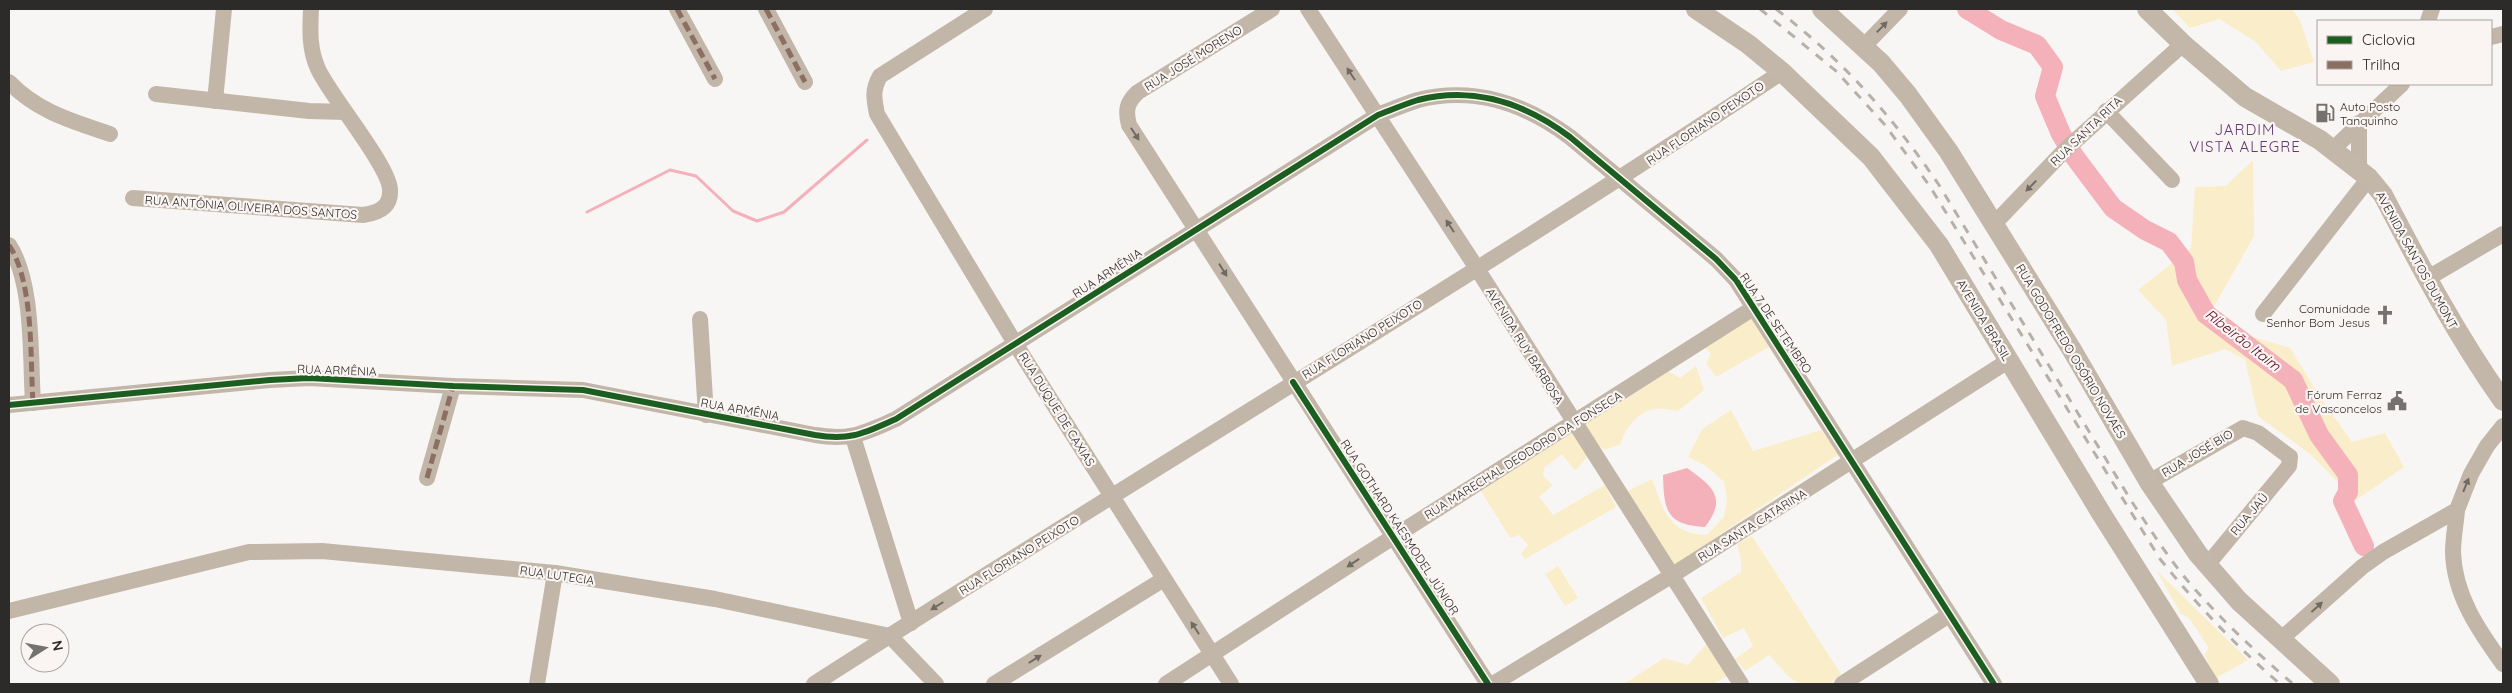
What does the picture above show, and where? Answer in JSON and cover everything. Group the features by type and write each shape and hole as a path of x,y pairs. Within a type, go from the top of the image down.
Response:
{"main road":[{"name":"AVENIDA BRASIL","path":"1696,9 1748,44 1782,72 1871,157 1939,245 2008,361 2209,684"},
{"name":"RUA GODOFREDO OSÓRIO NOVAES","path":"1822,9 1865,45 1908,94 1949,152 2149,482 2208,564 2239,602 2330,684"},
{"name":"AVENIDA SANTOS DUMONT","path":"2147,9 2183,44 2245,97 2333,149 2364,174 2383,195 2479,369 2502,397"}],"street":[{"path":"216,101 224,9"},
{"name":"RUA ANTÔNIA OLIVEIRA DOS SANTOS","path":"133,198 363,215 376,213 385,207 390,198 390,188 382,167 318,69 312,50 310,32 311,9"},
{"path":"677,9 714,79"},
{"path":"766,9 805,82"},
{"name":"RUA DUQUE DE CAXIAS","path":"985,9 880,76 874,86 877,114 1016,345 1231,684"},
{"name":"RUA JOSÉ MORENO","path":"1138,92 1272,9"},
{"name":"AVENIDA RUY BARBOSA","path":"1308,9 1378,114 1741,684"},
{"path":"1865,45 1900,9"},
{"name":"RUA SANTA RITA","path":"1994,224 2064,150 2183,44"},
{"name":"RUA FLORIANO PEIXOTO","path":"814,684 1476,267 1619,180 1782,72"},
{"path":"9,82 27,100 42,109 110,134"},
{"path":"2333,149 2401,85"},
{"name":"RUA GOTHARD KAESMODEL JÚNIOR","path":"1138,92 1129,101 1127,108 1129,125 1488,684"},
{"path":"156,94 345,112"},
{"name":"RUA 7 DE SETEMBRO","path":"1378,114 1419,100 1456,96 1489,98 1516,106 1545,118 1716,259 1736,280 1755,306 1994,684"},
{"path":"2106,111 2172,180"},
{"name":"RUA ARMÊNIA","path":"9,405 299,379 583,390 612,394 706,415 835,438 853,437 896,419 1016,345 1196,228 1378,114"},
{"path":"2263,314 2364,174 2359,123"},
{"path":"2428,278 2503,234"},
{"path":"9,245 18,260 26,300 33,403"},
{"name":"RUA MARECHAL DEODORO DA FONSECA","path":"1166,684 1213,656 1394,537 1755,306"},
{"path":"700,319 706,415"},
{"name":"RUA SANTA CATARINA","path":"1493,684 1671,576 2008,361"},
{"path":"427,478 453,386"},
{"path":"2503,426 2487,446 2471,474 2457,510 2453,553 2458,582 2468,613 2503,664"},
{"name":"RUA JOSÉ BIO","path":"2149,482 2243,428 2258,433 2286,454 2290,463"},
{"path":"853,437 911,623"},
{"name":"RUA JAÚ","path":"2208,564 2290,463"},
{"path":"2280,640 2362,567 2383,552 2457,510"},
{"name":"RUA LUTECIA","path":"9,611 249,552 322,551 555,573 715,599 890,636"},
{"path":"537,684 555,573"},
{"path":"994,684 1164,579"},
{"path":"1842,684 1949,615"},
{"path":"890,636 936,684"}],"shaded area":[{"path":"2172,9 2292,9 2300,20 2314,62 2281,71 2256,42 2219,19 2190,28"},
{"path":"2253,160 2254,236 2212,310 2247,335 2290,348 2322,400 2352,442 2385,433 2404,467 2356,500 2310,454 2258,416 2245,360 2225,349 2172,366 2166,320 2138,290 2191,248 2195,187 2226,186"},
{"path":"1751,318 1769,347 1716,377 1706,363 1711,354 1704,346"},
{"path":"1696,366 1704,390 1678,411 1657,409 1642,414 1632,422 1621,444 1605,450 1590,440 1585,423 1596,413 1626,399 1668,371 1680,378"},
{"path":"1731,410 1753,451 1821,430 1839,454 1675,565 1624,493 1652,479 1664,510 1675,525 1694,534 1707,535 1724,517 1727,500 1724,482 1706,466 1688,457 1702,429"},
{"path":"1572,432 1589,455 1575,471 1562,454 1544,468 1543,476 1553,485 1539,497 1553,515 1605,485 1616,507 1525,559 1521,554 1528,545 1519,535 1510,538 1481,491"},
{"path":"1687,468 1704,481 1714,493 1716,500 1715,508 1712,517 1705,527 1682,523 1675,519 1666,506 1663,475"},
{"path":"1752,536 1841,674 1829,684 1800,684 1789,677 1769,655 1745,671 1735,659 1753,646 1744,628 1723,638 1701,598 1741,572 1741,560 1737,544"},
{"path":"1558,566 1578,598 1565,606 1545,574"},
{"path":"2156,570 2248,660 2216,678 2204,655 2209,648 2189,618 2181,614"},
{"path":"1707,643 1728,676 1712,684 1624,684 1664,658 1688,665"}],"waterway":[{"name":"Ribeirão Itaim","path":"1967,9 2001,30 2037,45 2053,67 2045,96 2061,134 2074,156 2113,208 2145,230 2169,242 2184,262 2187,280 2206,314 2293,380 2319,435 2348,475 2348,492 2343,501 2364,546"},
{"path":"587,212 670,170 696,176 733,211 757,221 784,212 867,140"}],"railway":[{"path":"1760,9 1836,71 1885,125 1929,185 2160,559 2217,624 2280,684"},
{"path":"1776,9 1845,69 1903,135 1939,185 2132,502 2166,552 2187,580 2212,608 2293,684"}],"marked path":[{"path":"677,9 715,79"},
{"path":"766,9 805,82"},
{"path":"9,245 23,279 27,300 33,403"},
{"path":"427,478 453,386"}],"cycle path":[{"path":"9,405 270,380 309,378 453,386 583,390 815,435 828,437 848,436 896,419 1378,115 1418,100 1439,96 1479,97 1498,101 1536,115 1570,137 1716,259 1736,280 1994,684"},
{"path":"1293,382 1488,684"}],"place":[{"name":"Auto Posto Tanquinho","path":"2325,113"},
{"name":"Comunidade Senhor Bom Jesus","path":"2385,315"},
{"name":"Fórum Ferraz de Vasconcelos","path":"2397,401"}],"district":[{"name":"JARDIM VISTA ALEGRE","path":"2245,138"}]}
